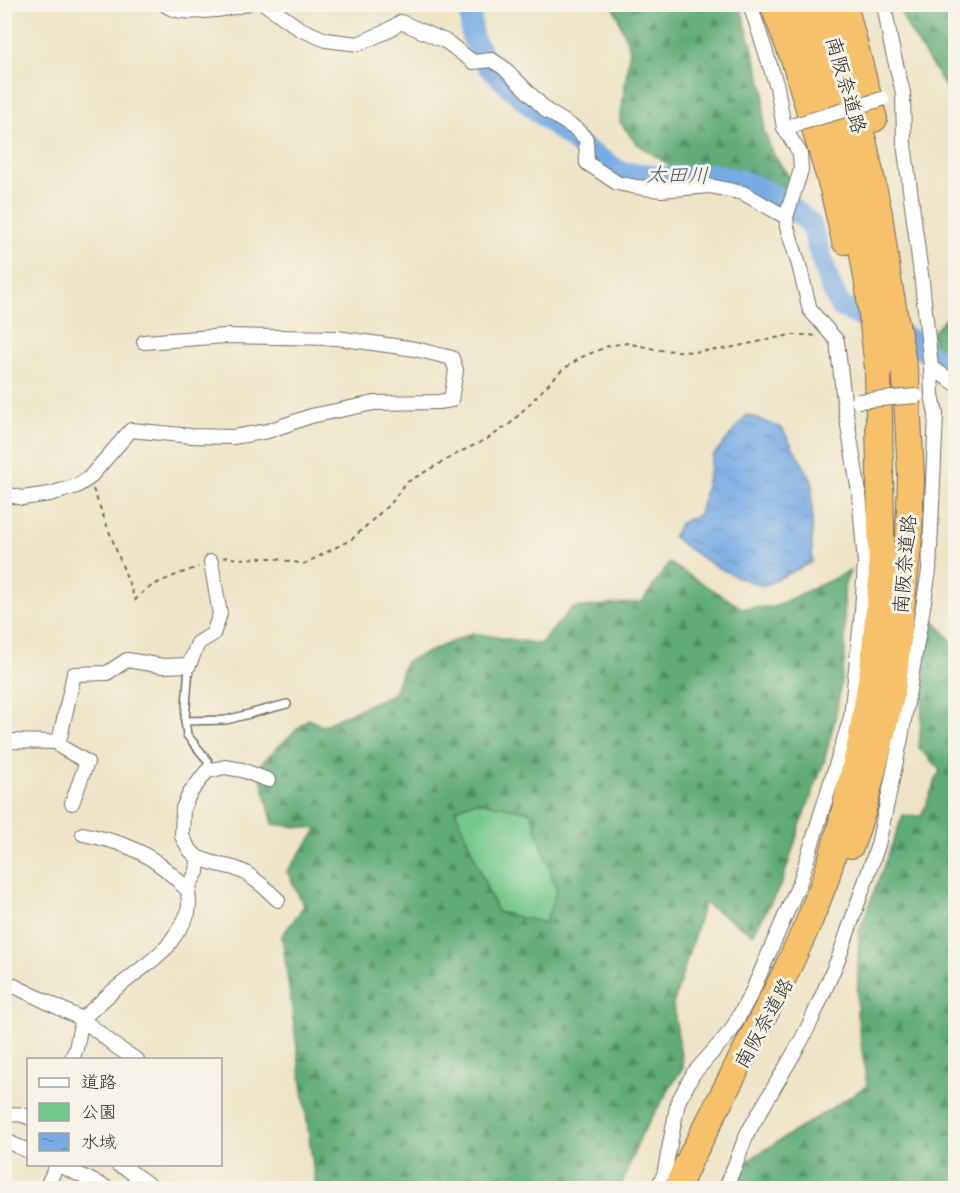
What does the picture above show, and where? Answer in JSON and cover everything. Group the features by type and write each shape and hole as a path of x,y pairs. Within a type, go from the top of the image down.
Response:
{"highway":[{"path":"773,4 795,62 841,223 880,436"},
{"name":"南阪奈道路","path":"724,1096 784,976 825,881 858,753 873,669 882,579 877,357 869,290 854,200 840,140 798,4"},
{"name":"南阪奈道路","path":"677,1188 690,1159 833,896 864,809 892,692 909,538 911,388 888,279 877,202 864,144 835,41 821,4"},
{"path":"844,4 878,133 905,297 911,388"}],"street":[{"path":"164,4 173,9 198,12 246,4"},
{"path":"265,4 300,29 326,40 358,44 401,22 447,42 473,62 492,60 504,68 547,111 576,129 586,139 587,163 617,183 661,190 710,186 742,193 786,217"},
{"path":"657,1188 664,1175 678,1102 693,1074 731,1031 752,992 800,882 851,717 862,611 865,563 851,401 837,341 810,310 787,227 786,217 801,170 800,153 789,126 750,4"},
{"path":"726,1188 747,1134 812,1019 839,957 878,845 901,738 929,571 936,414 904,143 903,93 884,4"},
{"path":"789,126 903,93"},
{"path":"4,495 22,498 50,494 77,486 89,478 131,430 191,436 233,437 268,431 311,416 374,403 439,402 451,399 456,370 452,358 415,349 337,338 225,336 144,342"},
{"path":"931,367 956,384"},
{"path":"851,401 911,388 932,395"},
{"path":"72,803 87,762 61,747 59,742 74,674 107,673 127,660 163,666 189,665 198,644 213,634 220,614 211,562"},
{"path":"4,741 59,742"},
{"path":"268,780 242,770 225,767 207,771 183,808 182,836 189,849 198,858 246,873 278,900"},
{"path":"84,834 126,845 149,858 177,879 188,891"},
{"path":"72,1058 76,1049 82,1019 167,947 188,913 188,891 197,872 198,858"},
{"path":"4,981 82,1019 118,1048 135,1058"},
{"path":"4,1116 12,1114 27,1117"},
{"path":"4,1140 27,1151"},
{"path":"46,1188 57,1166"},
{"path":"59,1166 107,1188"},
{"path":"121,1166 153,1188"}],"lane":[{"path":"189,665 185,721 187,735 208,761 207,771"},
{"path":"185,721 226,720 286,704"}],"path":[{"path":"89,478 135,601 140,593 153,585 220,558 227,557 237,560 273,558 304,564 352,539 393,501 404,484 510,424 562,370 582,357 608,346 626,344 660,350 693,352 724,349 790,335 834,339"}],"green space":[{"path":"613,5 740,5 764,90 764,131 775,157 792,181 783,189 759,178 675,169 636,143 620,122 630,49"},
{"path":"898,5 955,5 955,102 908,28"},
{"path":"955,309 955,377 938,370 932,333"},
{"path":"669,563 742,608 773,607 850,571 844,587 845,656 836,715 824,762 782,883 753,934 704,903 673,1005 683,1067 641,1135 620,1188 316,1188 282,936 304,906 287,871 318,829 273,824 258,766 308,719 322,726 394,693 405,662 472,633 540,644 572,608 642,602","holes":["475,801 531,812 557,891 545,923 497,912 455,810"]},
{"path":"929,614 956,647 955,1188 737,1188 747,1161 867,1086 857,1013 859,932 903,815 921,816 940,770 919,748"},
{"path":"475,801 531,812 557,891 545,923 497,912 455,810"}],"water":[{"path":"747,415 782,428 812,481 812,562 764,586 739,578 716,566 673,537 680,523 699,515 713,456"}],"waterway":[{"name":"太田川","path":"470,4 472,37 489,67 531,106 581,147 621,172 658,178 712,174 747,183 780,198 811,224 829,283 840,306 914,341 928,354 946,363 956,364"}]}
